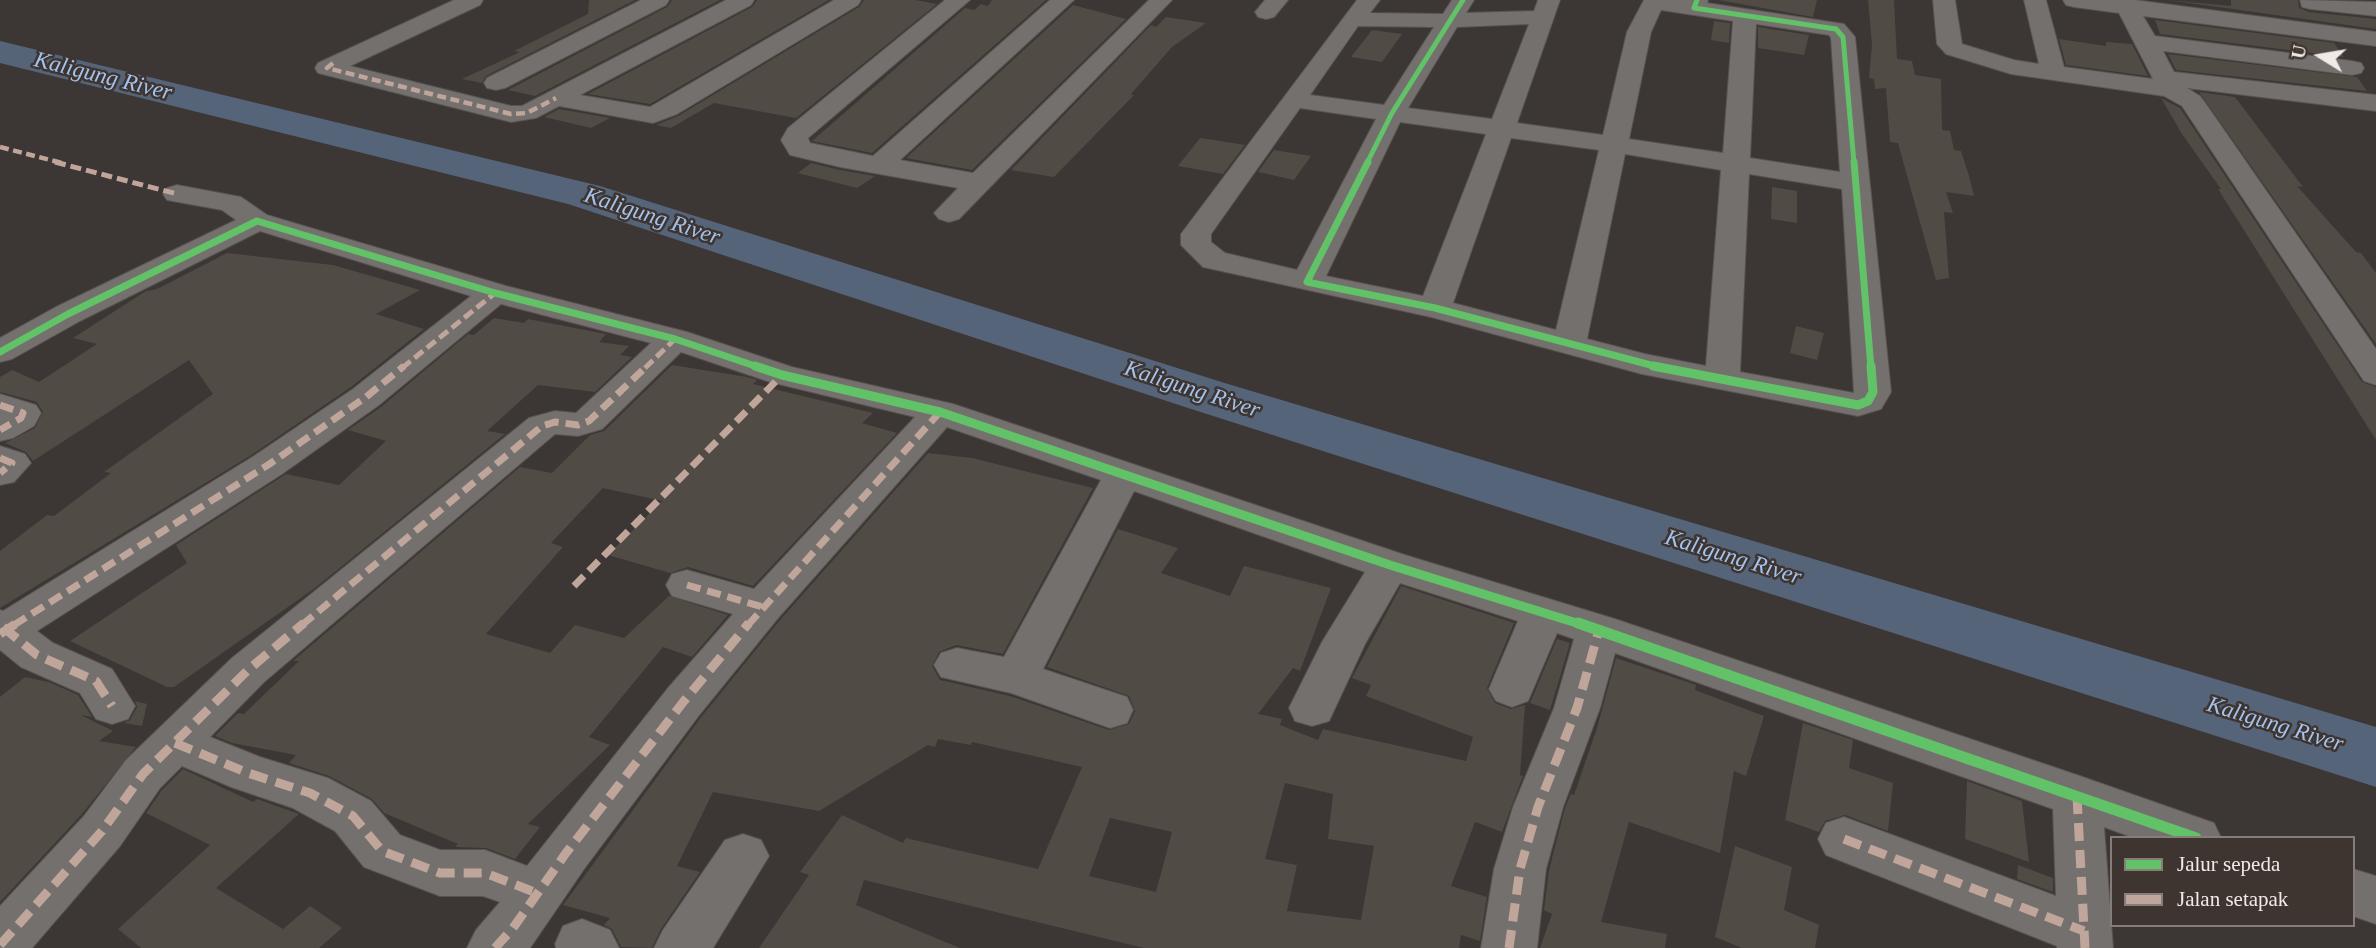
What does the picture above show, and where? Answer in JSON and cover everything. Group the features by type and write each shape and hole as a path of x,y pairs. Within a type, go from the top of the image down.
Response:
{"street":[{"path":"471,0 327,68 511,114 527,113 743,0"},
{"path":"496,83 658,0"},
{"path":"556,98 653,115 668,109 850,0"},
{"path":"959,0 855,84 797,134 794,140 800,149 840,159 979,183"},
{"path":"879,165 1063,0"},
{"path":"1944,0 1949,44 1954,49 2011,67 2054,74 2376,102"},
{"path":"2035,0 2054,74"},
{"path":"2074,0 2125,3 2228,21 2376,39"},
{"path":"2216,0 2228,21"},
{"path":"949,213 1156,1"},
{"path":"1435,308 1546,8 1361,9 1196,234 1196,245 1205,254 1226,264 1435,308 1569,345 1642,365 1858,405 1871,398 1873,392 1843,37 1835,20 1745,16 1695,4 1647,1 1612,144 1569,345"},
{"path":"2310,1 2376,9"},
{"path":"2310,1 2376,102"},
{"path":"2125,3 2168,83 2197,109 2376,374"},
{"path":"1307,282 1392,113 1456,10"},
{"path":"1722,379 1745,16"},
{"path":"2145,43 2352,68"},
{"path":"1294,100 1612,144 1856,183"},
{"path":"177,194 230,203 257,221 495,293 676,339 782,374 940,412 1390,565 1599,630 2190,836"},
{"path":"0,352 68,314 257,221"},
{"path":"112,706 96,681 37,655 2,630 268,466 366,397 495,293"},
{"path":"0,946 102,831 143,774 247,670 542,426 555,422 578,425 589,421 676,339"},
{"path":"0,405 23,413 21,418 0,430"},
{"path":"495,948 513,928 676,712 763,607 940,412"},
{"path":"0,458 12,463 0,473"},
{"path":"1016,677 1123,475"},
{"path":"1312,708 1344,642 1390,565"},
{"path":"687,585 763,607"},
{"path":"1512,689 1543,612"},
{"path":"1509,948 1520,869 1538,807 1577,708 1599,630"},
{"path":"957,665 1016,677 1110,710"},
{"path":"174,743 321,799 353,816 382,851 440,873 485,873 537,893"},
{"path":"1844,839 2084,940 2077,796"},
{"path":"682,948 743,856"},
{"path":"2355,893 2376,900"}],"building":[{"path":"589,0 635,0 486,76 482,83 462,79 520,52 514,51 588,14"},
{"path":"672,0 720,0 535,96 508,90 667,7"},
{"path":"757,0 829,0 650,104 588,94 752,7"},
{"path":"864,0 915,0 937,4 796,118 714,103 671,128 656,125 678,116 859,7"},
{"path":"992,0 1046,0 872,153 812,141 965,8 974,10 981,4 988,6"},
{"path":"1718,0 1817,0 1813,17"},
{"path":"1868,0 1894,0 1897,59 1912,61 1915,75 1941,79 1942,130 1950,131 1954,150 1961,151 1974,196 1946,192 1953,213 1944,212 1949,278 1936,280 1898,143 1890,142 1886,88 1875,89 1874,79 1869,78 1872,45"},
{"path":"2168,0 2231,6 2231,0 2298,0 2299,8 2309,12 2376,19 2376,29"},
{"path":"1073,5 1126,19 972,170 906,158"},
{"path":"1166,17 1206,23 1172,47 1131,94 1134,95 1054,177 1011,170 1151,25 1156,27"},
{"path":"2155,20 2334,43 2344,57 2160,34"},
{"path":"1714,21 1730,23 1729,43 1711,40"},
{"path":"1758,27 1809,35 1804,55 1758,48"},
{"path":"1372,30 1402,34 1382,62 1351,57"},
{"path":"2059,39 2106,46 2106,42 2132,44 2148,76 2066,65"},
{"path":"2168,54 2357,77 2367,91 2176,70"},
{"path":"2199,92 2235,97 2303,187 2297,186 2356,252 2361,253 2376,273 2376,344"},
{"path":"2161,98 2180,108 2362,382 2376,387 2376,440 2218,189 2221,189 2182,134"},
{"path":"559,109 610,118 591,128 544,117"},
{"path":"1200,138 1245,145 1223,174 1178,166"},
{"path":"1274,150 1311,156 1294,180 1258,172"},
{"path":"811,163 875,176 857,188 798,173"},
{"path":"1772,187 1797,191 1797,223 1771,219"},
{"path":"227,253 333,265 420,290 376,314 424,329 351,387 253,454 0,608 0,551 47,515 54,516 111,473 104,472 213,394 189,360 33,461 26,452 5,443 35,428 43,412 37,402 0,392 0,377 12,370 39,382 97,344 73,338 146,291 157,289"},
{"path":"494,318 524,323 528,319 606,334 599,342 629,346 620,355 632,357 595,392 538,385 487,431 505,434 315,588 174,687 167,687 70,641 187,563 176,545 286,474 339,485 386,441 348,430 381,407 468,334 474,335"},
{"path":"1796,326 1824,333 1817,360 1790,353"},
{"path":"672,365 747,377 757,380 753,384 873,413 862,423 897,433 753,586 688,567 670,573 608,555 662,501 603,488 551,543 563,547 486,634 550,653 575,625 624,638 669,596 728,615 692,657 663,647 589,737 610,745 528,824 540,827 515,859 486,848 455,847 458,844 384,813 372,799 329,776 289,763 296,755 232,743 215,736 238,713 244,714 299,661 293,661 520,467 552,473 590,435 604,431"},
{"path":"928,453 972,458 1093,488 1003,654 956,645 939,652 932,666 940,680 1010,696 1109,730 1129,724 1135,711 1129,696 1047,667 1118,529 1178,548 1161,573 1230,596 1244,566 1331,588 1300,671 1293,668 1258,714 1282,719 1280,725 1318,740 1323,729 1466,761 1473,737 1366,696 1371,685 1352,678 1401,586 1514,623 1487,688 1495,703 1511,709 1525,705 1520,775 1523,776 1502,832 1475,822 1451,886 1487,897 1480,941 1461,935 1459,948 1144,948 864,880 856,905 960,948 759,948 809,875 800,872 842,815 903,843 906,838 1038,869 1082,767 972,742 971,745 938,739 935,747 928,745 819,811 713,792 677,866 700,872 661,929 652,948 621,947 612,929 604,925 610,918 563,905 702,716 780,620","holes":["1285,783 1333,794 1328,839 1374,846 1361,920 1287,911 1297,865 1265,859","1110,818 1172,832 1156,892 1089,876"]},
{"path":"1557,639 1570,643 1550,710 1530,703"},
{"path":"1616,658 1696,685 1695,690 1764,716 1746,776 1734,771 1720,853 1629,822 1601,922 1667,934 1665,948 1540,948 1552,914 1544,910 1549,870 1565,808 1571,794 1574,795 1597,728"},
{"path":"25,677 49,682 78,695 92,717 81,715 113,731 99,741 136,747 82,814 0,902 0,697"},
{"path":"135,701 147,704 142,726 124,723 130,720 137,707"},
{"path":"1803,723 1853,740 1849,768 1893,783 1888,831 1845,815 1825,821 1819,832 1785,820"},
{"path":"183,769 253,802 257,799 299,814 216,888 283,929 310,906 342,928 319,948 141,948 118,929 210,845 146,813 162,790"},
{"path":"1967,781 2022,801 2029,862 1965,839"},
{"path":"1735,846 1792,867 1784,910 1819,925 1815,948 1742,948 1715,937"},
{"path":"2018,865 2053,878 2053,892 2017,879"}],"waterway":[{"name":"Kaligung River","path":"0,52 584,195 1208,396 2376,757"}],"marked path":[{"path":"333,63 327,68 511,114 527,113 556,98"},
{"path":"0,147 177,194"},
{"path":"0,634 268,465 366,397 495,293"},
{"path":"0,945 102,831 143,774 248,670 542,426 555,422 578,425 589,421 675,339"},
{"path":"574,586 782,375"},
{"path":"0,405 23,413 21,418 0,430"},
{"path":"495,948 513,928 566,853 684,701 763,607 940,412"},
{"path":"0,458 12,463 0,473"},
{"path":"687,585 763,607"},
{"path":"3,627 37,655 96,681 112,706"},
{"path":"1509,948 1520,869 1538,807 1577,708 1599,630"},
{"path":"175,743 248,773 310,793 353,816 382,851 440,873 485,873 537,893"},
{"path":"2077,796 2085,948"},
{"path":"1844,839 2084,931"}],"cycle path":[{"path":"1463,0 1392,113 1307,282 1435,308 1642,364 1858,405 1868,401 1873,392 1843,37 1836,29 1694,8 1697,0"},
{"path":"0,352 68,314 257,221 495,293 675,339 782,375 940,412 1390,565 1599,630 2190,836"}]}
